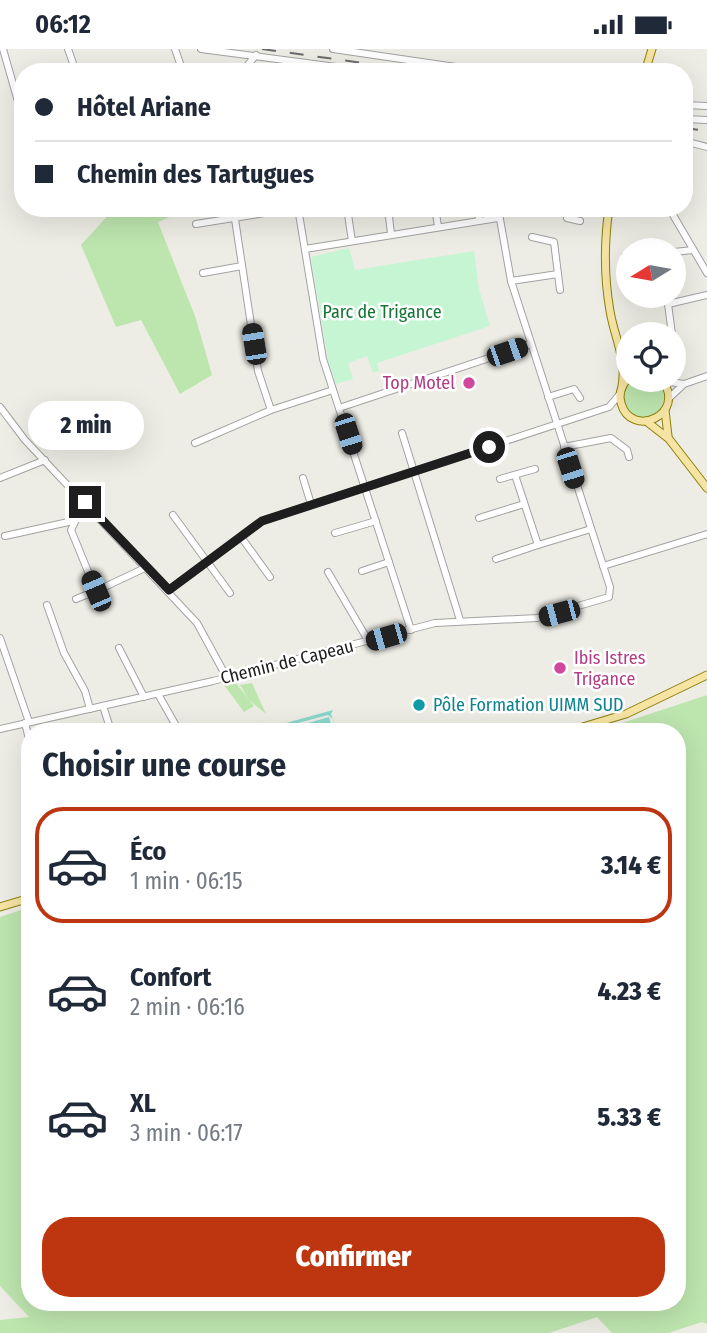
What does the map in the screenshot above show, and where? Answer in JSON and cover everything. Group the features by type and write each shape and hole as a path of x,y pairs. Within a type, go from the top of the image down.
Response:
{"main road":[{"path":"608,217 605,243 606,282 616,335"},
{"path":"621,392 624,411 634,419 646,421 669,439 707,488"},
{"path":"667,392 669,398 665,409 669,439"},
{"path":"646,421 665,409"},
{"path":"594,723 626,713 707,675"},
{"path":"0,907 21,901"}],"street":[{"path":"3,49 14,88"},
{"path":"201,49 312,63"},
{"path":"333,49 429,63"},
{"path":"249,63 256,55"},
{"path":"196,224 246,217"},
{"path":"300,217 323,359 411,630"},
{"path":"348,217 352,241"},
{"path":"389,217 391,234"},
{"path":"436,217 438,226"},
{"path":"567,217 580,221"},
{"path":"674,217 707,273"},
{"path":"305,249 498,218 501,222 511,281 603,566 707,533"},
{"path":"235,219 258,371 271,410"},
{"path":"532,237 554,242 560,290"},
{"path":"686,251 693,250"},
{"path":"203,273 242,266"},
{"path":"511,281 558,274"},
{"path":"670,322 668,304 707,295"},
{"path":"339,408 531,344"},
{"path":"686,383 707,376"},
{"path":"548,397 574,389 580,398"},
{"path":"195,443 271,410 333,390"},
{"path":"669,398 675,392"},
{"path":"169,590 262,521 609,407 620,395"},
{"path":"0,407 45,460 197,623 227,678"},
{"path":"609,407 624,411"},
{"path":"402,433 460,620"},
{"path":"564,447 611,438 627,450 629,457"},
{"path":"0,478 45,460"},
{"path":"500,479 535,469"},
{"path":"515,475 538,545"},
{"path":"303,478 311,504"},
{"path":"85,502 73,521 71,530 96,591"},
{"path":"479,518 524,504"},
{"path":"173,516 230,593"},
{"path":"5,536 73,521"},
{"path":"335,533 376,521"},
{"path":"496,559 591,529"},
{"path":"241,537 270,577"},
{"path":"362,571 389,562"},
{"name":"Chemin de Capeau","path":"27,723 227,678 411,630 460,620 537,618 603,600 611,593 603,566"},
{"path":"76,599 147,567"},
{"path":"328,572 369,642"},
{"path":"47,605 64,653 85,691 90,709"},
{"path":"0,638 27,723"},
{"path":"119,647 144,697"},
{"path":"158,694 174,723"},
{"path":"103,706 108,723"},
{"name":"Chemin de Capeau","path":"0,729 21,724"}],"green space":[{"path":"107,217 169,217 158,222 196,319 212,375 180,394 141,320 116,327 81,245"},
{"name":"Parc de Trigance","path":"349,248 355,270 474,251 479,289 490,326 377,363 379,371 373,373 367,356 348,363 353,379 336,384 328,360 311,257"},
{"path":"625,392 663,392 662,405 658,411 644,417 630,411 624,397"},
{"path":"236,683 254,706 244,712 224,685"},
{"path":"252,683 266,714 249,700 240,685"},
{"path":"707,695 707,1324 702,1322 668,1333 612,1333 597,1317 549,1333 0,1333 0,1320 29,1317 23,1311 686,1311 686,723 622,723"},
{"path":"21,910 21,1308 0,1286 0,917"}],"shaded area":[{"path":"333,710 333,719 328,715 298,723 286,723"},
{"path":"329,717 331,723 308,723"}],"railway":[{"path":"262,49 363,63"},
{"path":"693,129 707,131"}],"place":[{"name":"Top Motel","path":"469,383"},
{"name":"Ibis Istres Trigance","path":"560,668"},
{"name":"Pôle Formation UIMM SUD","path":"419,705"}],"route":[{"path":"85,502 169,590 262,521 489,447"}]}
